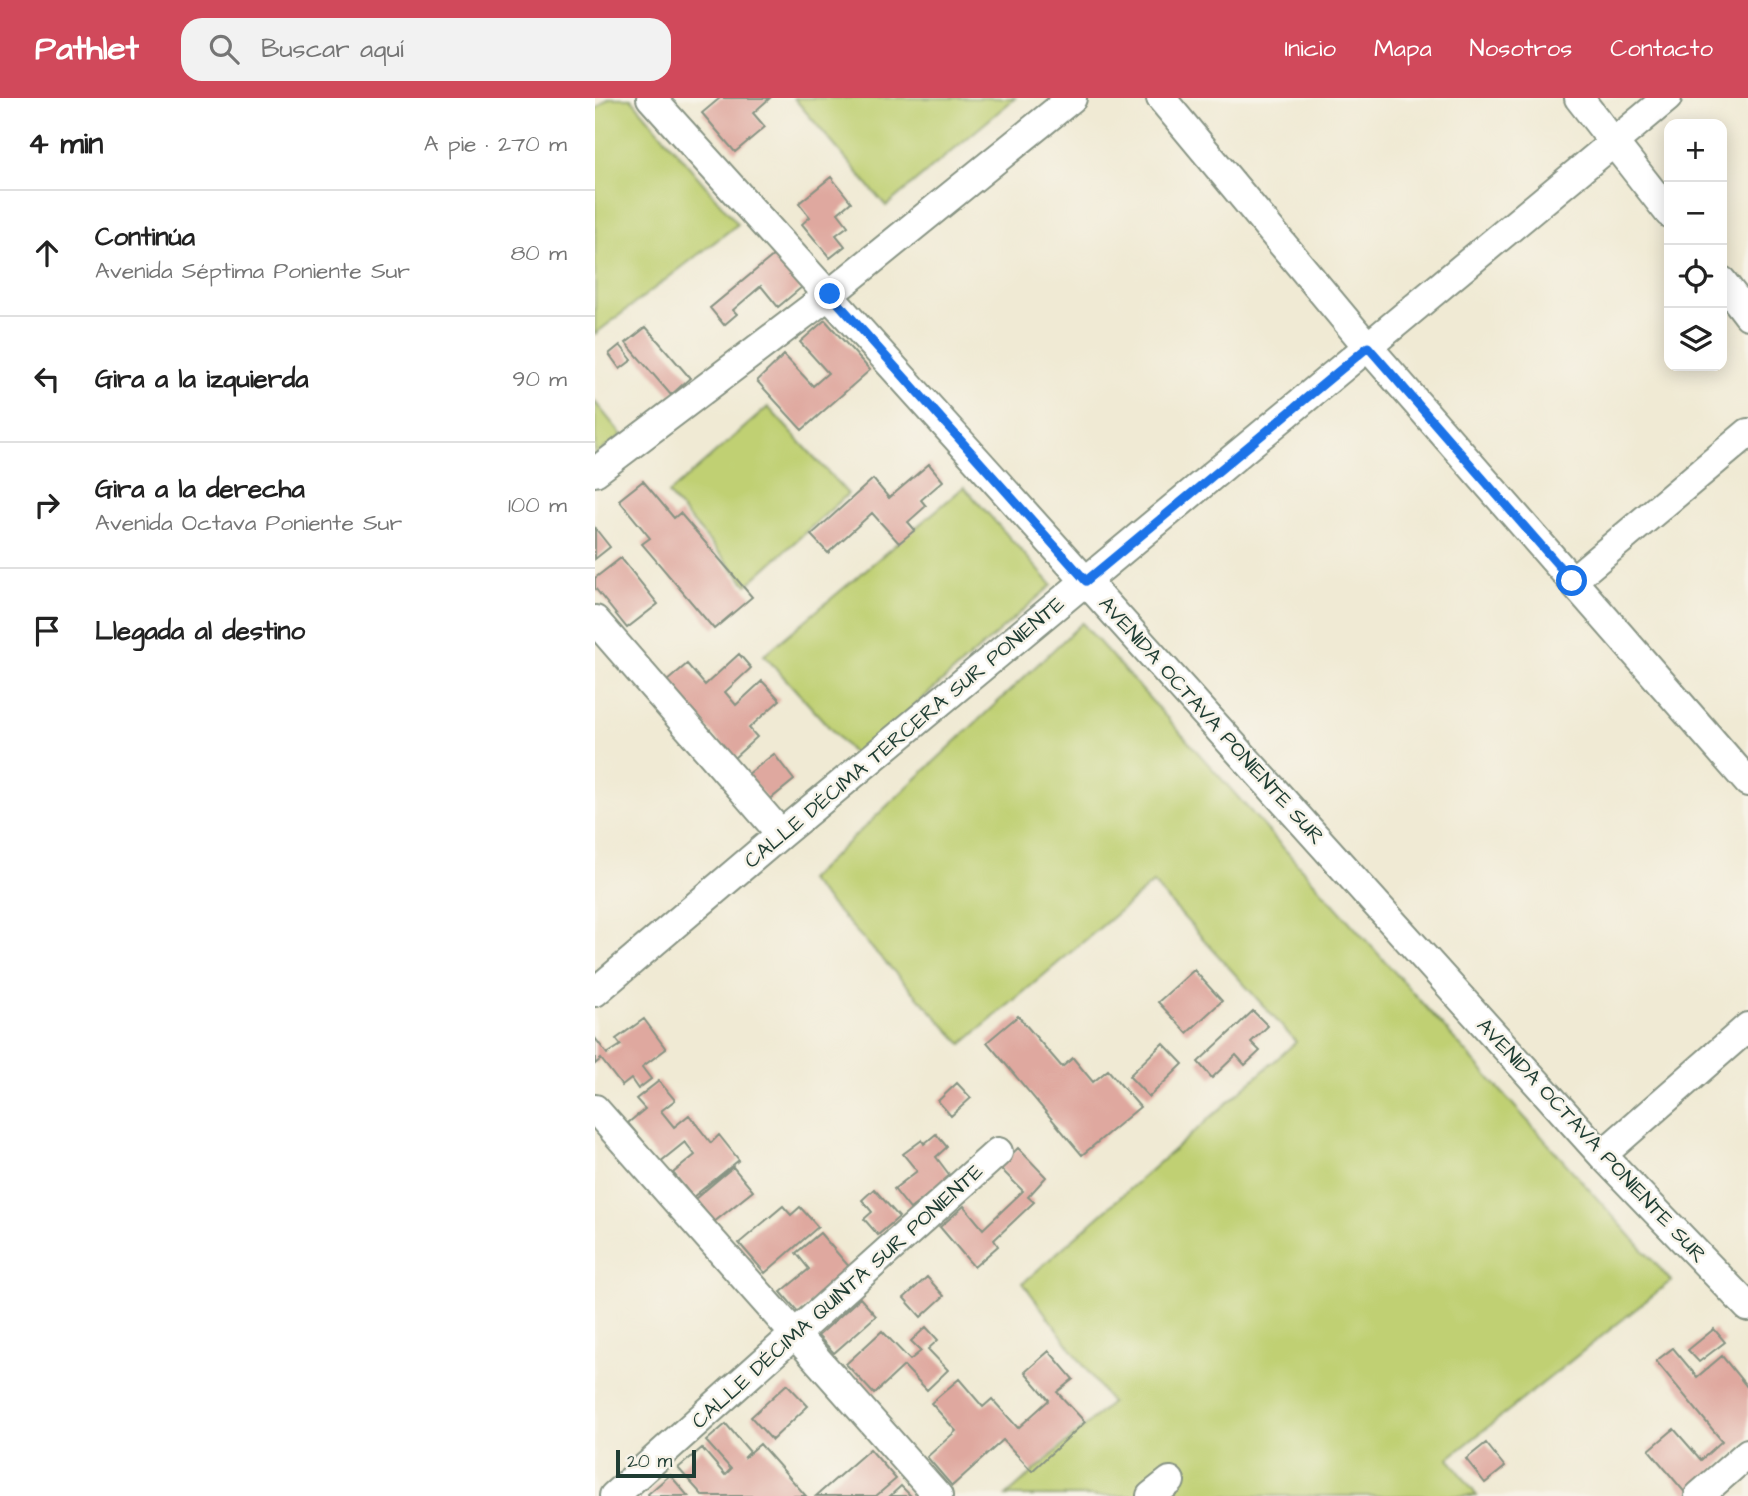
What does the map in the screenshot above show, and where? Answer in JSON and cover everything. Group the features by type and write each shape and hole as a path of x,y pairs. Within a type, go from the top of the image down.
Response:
{"street":[{"name":"AVENIDA OCTAVA PONIENTE SUR","path":"651,98 1602,1154 1748,1307"},
{"path":"595,472 830,294 1072,98"},
{"path":"1161,98 1368,347 1748,782"},
{"path":"1579,98 1664,207"},
{"name":"CALLE DÉCIMA TERCERA SUR PONIENTE","path":"595,992 781,834 1667,98"},
{"path":"1727,288 1748,315"},
{"path":"1572,581 1748,433"},
{"path":"595,620 781,834"},
{"path":"1602,1154 1748,1027"},
{"path":"595,1109 938,1496"},
{"name":"CALLE DÉCIMA QUINTA SUR PONIENTE","path":"614,1496 998,1152"},
{"path":"1699,1496 1748,1453"}],"green space":[{"path":"609,98 631,98 738,224 595,334 595,110"},
{"path":"794,98 1015,98 886,206"},
{"path":"595,402 622,435 595,455"},
{"path":"768,407 848,494 747,585 668,494"},
{"path":"964,487 1052,585 856,757 764,655"},
{"path":"1082,623 1671,1281 1449,1458 1477,1496 1006,1496 1111,1403 1023,1283 1296,1042 1153,883 962,1044 808,880"}],"building":[{"path":"720,98 770,98 753,113 765,127 735,152 702,113"},
{"path":"831,177 851,202 838,213 848,226 836,235 845,246 830,258 802,224 810,217 799,203"},
{"path":"774,255 802,287 778,307 761,286 733,310 737,314 724,325 710,308"},
{"path":"825,320 870,370 802,430 757,381 784,355 813,386 828,373 800,342"},
{"path":"646,327 690,378 671,395 626,343"},
{"path":"620,345 632,360 620,369 609,354"},
{"path":"929,464 943,481 921,500 926,506 908,522 915,530 899,543 872,513 828,553 811,535 873,479 889,498"},
{"path":"643,481 674,518 680,513 752,597 714,629 642,544 650,538 619,500"},
{"path":"595,528 610,547 595,559"},
{"path":"621,558 658,604 627,628 595,588 595,578"},
{"path":"739,654 751,668 725,692 736,705 762,681 780,700 749,728 757,737 734,758 667,681 687,664 705,685"},
{"path":"774,754 794,780 768,801 747,775"},
{"path":"1194,970 1222,1001 1187,1033 1158,1002"},
{"path":"1253,1011 1268,1026 1251,1042 1260,1051 1245,1065 1236,1055 1212,1078 1198,1062"},
{"path":"1018,1016 1062,1067 1073,1058 1093,1082 1108,1070 1140,1107 1082,1155 987,1042"},
{"path":"644,1019 666,1049 642,1067 651,1079 638,1089 631,1079 622,1086 601,1059 595,1064 595,1038 607,1054 621,1045 616,1039"},
{"path":"1163,1043 1183,1064 1149,1097 1129,1076"},
{"path":"659,1081 675,1100 661,1111 674,1127 689,1115 711,1143 719,1135 739,1160 693,1197 673,1173 695,1155 685,1142 660,1162 628,1123 645,1109 636,1099"},
{"path":"957,1083 971,1098 951,1116 938,1101"},
{"path":"936,1134 947,1147 936,1157 951,1177 910,1209 894,1189 917,1171 903,1154 922,1140 924,1144"},
{"path":"1018,1148 1046,1177 1028,1197 1034,1202 994,1240 998,1246 974,1267 940,1227 964,1206 983,1229 1023,1191 999,1167"},
{"path":"733,1167 753,1191 714,1222 695,1199"},
{"path":"874,1189 899,1217 878,1235 864,1219 872,1212 862,1200"},
{"path":"783,1206 791,1215 800,1207 818,1227 765,1273 739,1243"},
{"path":"820,1233 851,1269 799,1313 781,1292 809,1269 796,1253"},
{"path":"927,1277 944,1296 921,1317 904,1298"},
{"path":"860,1298 876,1316 834,1353 818,1336"},
{"path":"926,1327 938,1340 928,1349 948,1370 927,1390 904,1366 874,1394 846,1364 882,1331 910,1360 921,1351 911,1341"},
{"path":"1714,1329 1725,1342 1699,1362 1688,1350"},
{"path":"1673,1348 1697,1377 1722,1356 1748,1388 1748,1438 1687,1495 1649,1450 1674,1429 1701,1460 1722,1441 1656,1361"},
{"path":"1049,1351 1073,1379 1057,1392 1085,1422 1032,1471 1003,1440 952,1486 927,1457 956,1431 931,1403 959,1379 983,1407 992,1399 1018,1428 1049,1400 1025,1372"},
{"path":"787,1384 808,1406 772,1440 751,1417"},
{"path":"726,1424 750,1452 744,1458 760,1444 806,1496 703,1496 678,1468 702,1448 725,1475 731,1469 706,1441"},
{"path":"1486,1443 1505,1467 1485,1483 1466,1459"},
{"path":"870,1449 896,1479 876,1496 816,1496"},
{"path":"670,1475 688,1496 649,1496 648,1494"},
{"path":"901,1486 911,1496 890,1496"}],"route":[{"path":"830,294 1086,581 1368,347 1572,581"}]}
